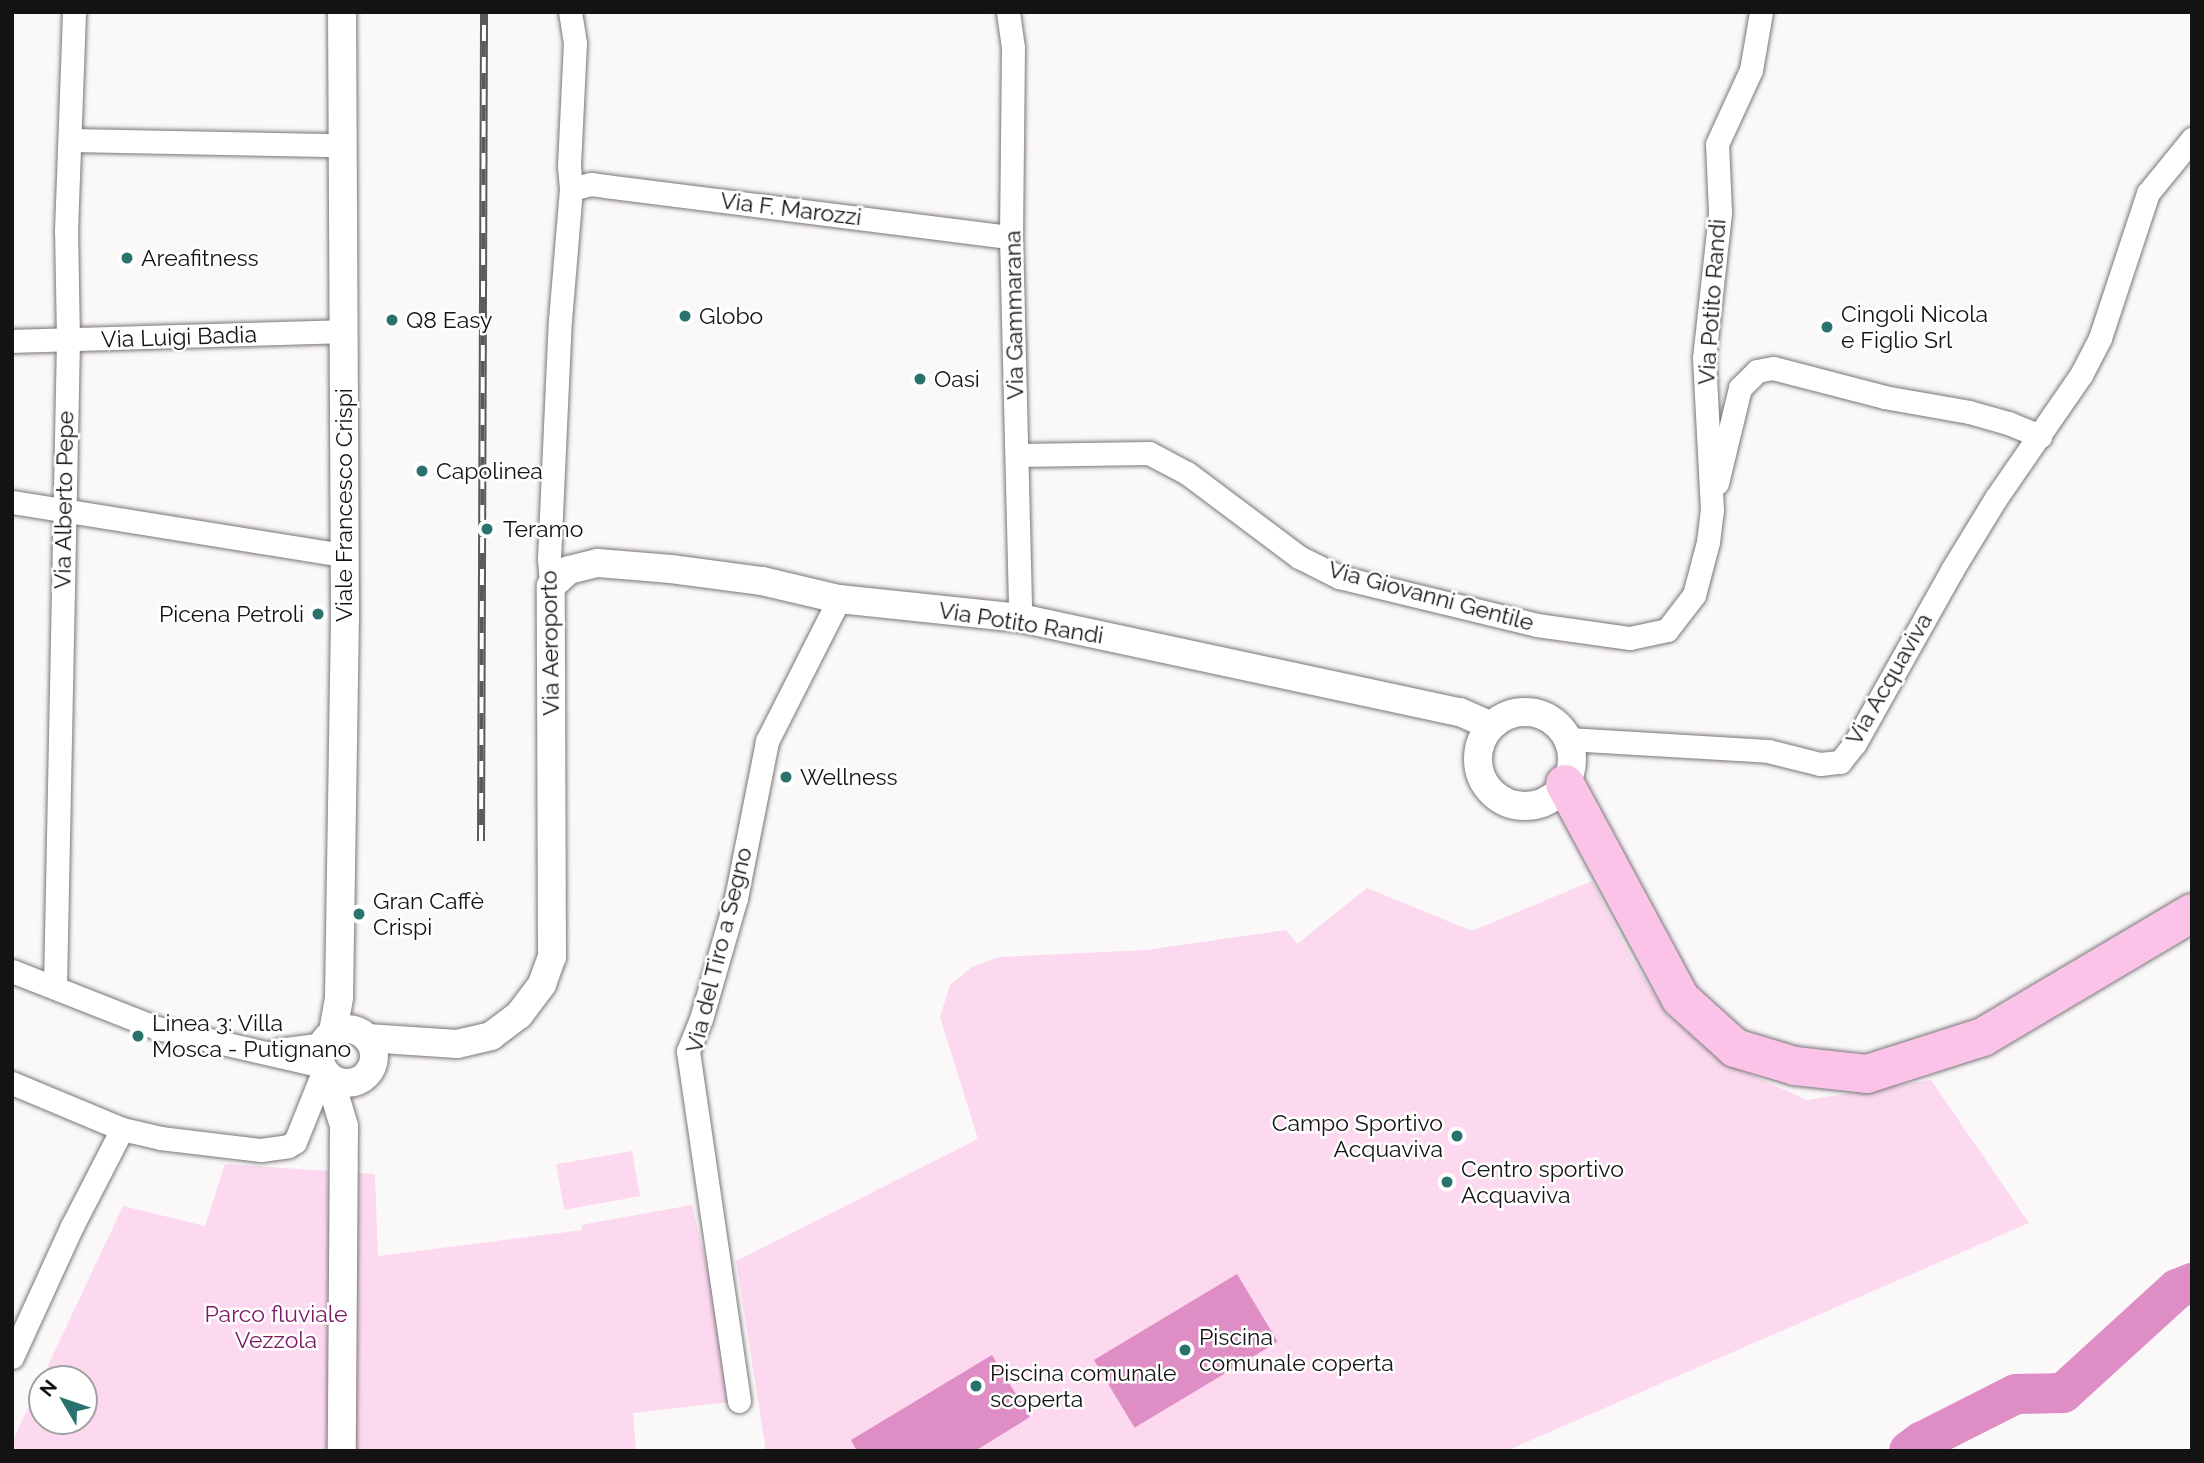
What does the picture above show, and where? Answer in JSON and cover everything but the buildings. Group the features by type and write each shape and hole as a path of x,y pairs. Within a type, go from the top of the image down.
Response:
{"highway":[{"path":"1565,784 1681,999 1735,1048 1795,1066 1867,1074 1983,1037 2192,913"}],"street":[{"name":"Via Alberto Pepe","path":"55,987 68,341 66,231 74,12"},
{"name":"Viale Francesco Crispi","path":"336,1051 340,997 345,331 340,145 342,12"},
{"name":"Via Aeroporto","path":"336,1051 401,1042 457,1044 491,1036 519,1015 542,984 552,957 549,559 560,320 571,189 569,166 575,43 570,12"},
{"name":"Via Gammarana","path":"1007,12 1013,47 1011,237 1020,618"},
{"name":"Via Potito Randi","path":"1667,631 1694,595 1708,542 1712,510 1704,358 1720,212 1717,144 1751,70 1762,12"},
{"name":"Via Acquaviva","path":"1568,739 1768,751 1820,764 1840,762 1855,743 1952,570 2081,375 2101,338 2148,193 2192,139"},
{"path":"70,140 340,145"},
{"name":"Via F. Marozzi","path":"571,189 598,185 1011,237"},
{"name":"Via Luigi Badia","path":"12,341 345,331"},
{"path":"1712,510 1725,440 1740,388 1757,371 1773,368 1884,397 1969,412 2040,436"},
{"name":"Via Giovanni Gentile","path":"1018,455 1149,453 1187,473 1299,557 1339,577 1537,625 1630,638 1667,631"},
{"path":"12,502 343,555"},
{"name":"Via Potito Randi","path":"551,586 569,570 598,563 762,581 839,598 1020,618 1460,712 1491,726"},
{"name":"Via del Tiro a Segno","path":"739,1401 688,1051 701,1019 736,898 766,741 839,598"},
{"path":"1533,712 1559,727 1568,739 1571,762 1565,784 1554,796 1540,804 1508,804 1494,796 1484,784 1478,761 1482,738 1491,726 1510,714 1533,712"},
{"path":"12,971 158,1028 269,1051 336,1051 373,1056 344,1126"},
{"path":"336,1051 343,1082 364,1075 401,1042"},
{"path":"336,1051 344,1126 342,1451"},
{"path":"12,1083 122,1129 160,1138 261,1150 288,1146 300,1135 336,1051"},
{"path":"12,1357 72,1226 122,1129"}],"green space":[{"name":"Centro sportivo Acquaviva","path":"1592,881 1630,955 1667,1015 1724,1063 1807,1100 1931,1080 2029,1223 1506,1451 766,1451 736,1261 978,1139 940,1017 950,985 972,967 1000,957 1146,950 1286,930 1297,944 1367,888 1472,931"},
{"path":"632,1151 640,1196 564,1210 556,1164"},
{"name":"Parco fluviale Vezzola","path":"225,1164 375,1174 378,1256 582,1230 581,1225 692,1205 739,1401 633,1413 636,1451 12,1451 12,1442 28,1408 28,1435 98,1435 98,1365 48,1365 123,1206 205,1226"}],"shaded area":[{"name":"Piscina comunale coperta","path":"1237,1274 1278,1342 1135,1428 1094,1360"},
{"name":"Piscina comunale scoperta","path":"992,1355 1030,1417 975,1451 857,1451 851,1440"}],"waterway":[{"path":"1909,1451 1921,1442 2016,1394 2063,1393 2177,1289 2192,1283"}],"railway":[{"path":"481,841 484,12"}],"place":[{"name":"Areafitness","path":"127,258"},
{"name":"Globo","path":"685,316"},
{"name":"Q8 Easy","path":"392,320"},
{"name":"Cingoli Nicola e Figlio Srl","path":"1827,327"},
{"name":"Oasi","path":"920,379"},
{"name":"Capolinea","path":"422,471"},
{"name":"Teramo","path":"487,529"},
{"name":"Picena Petroli","path":"318,614"},
{"name":"Wellness","path":"786,777"},
{"name":"Gran Caffè Crispi","path":"359,914"},
{"name":"Linea 3: Villa Mosca - Putignano","path":"138,1036"},
{"name":"Campo Sportivo Acquaviva","path":"1457,1136"},
{"name":"Centro sportivo Acquaviva","path":"1447,1182"},
{"name":"Piscina comunale coperta","path":"1185,1350"},
{"name":"Piscina comunale scoperta","path":"976,1386"}]}
